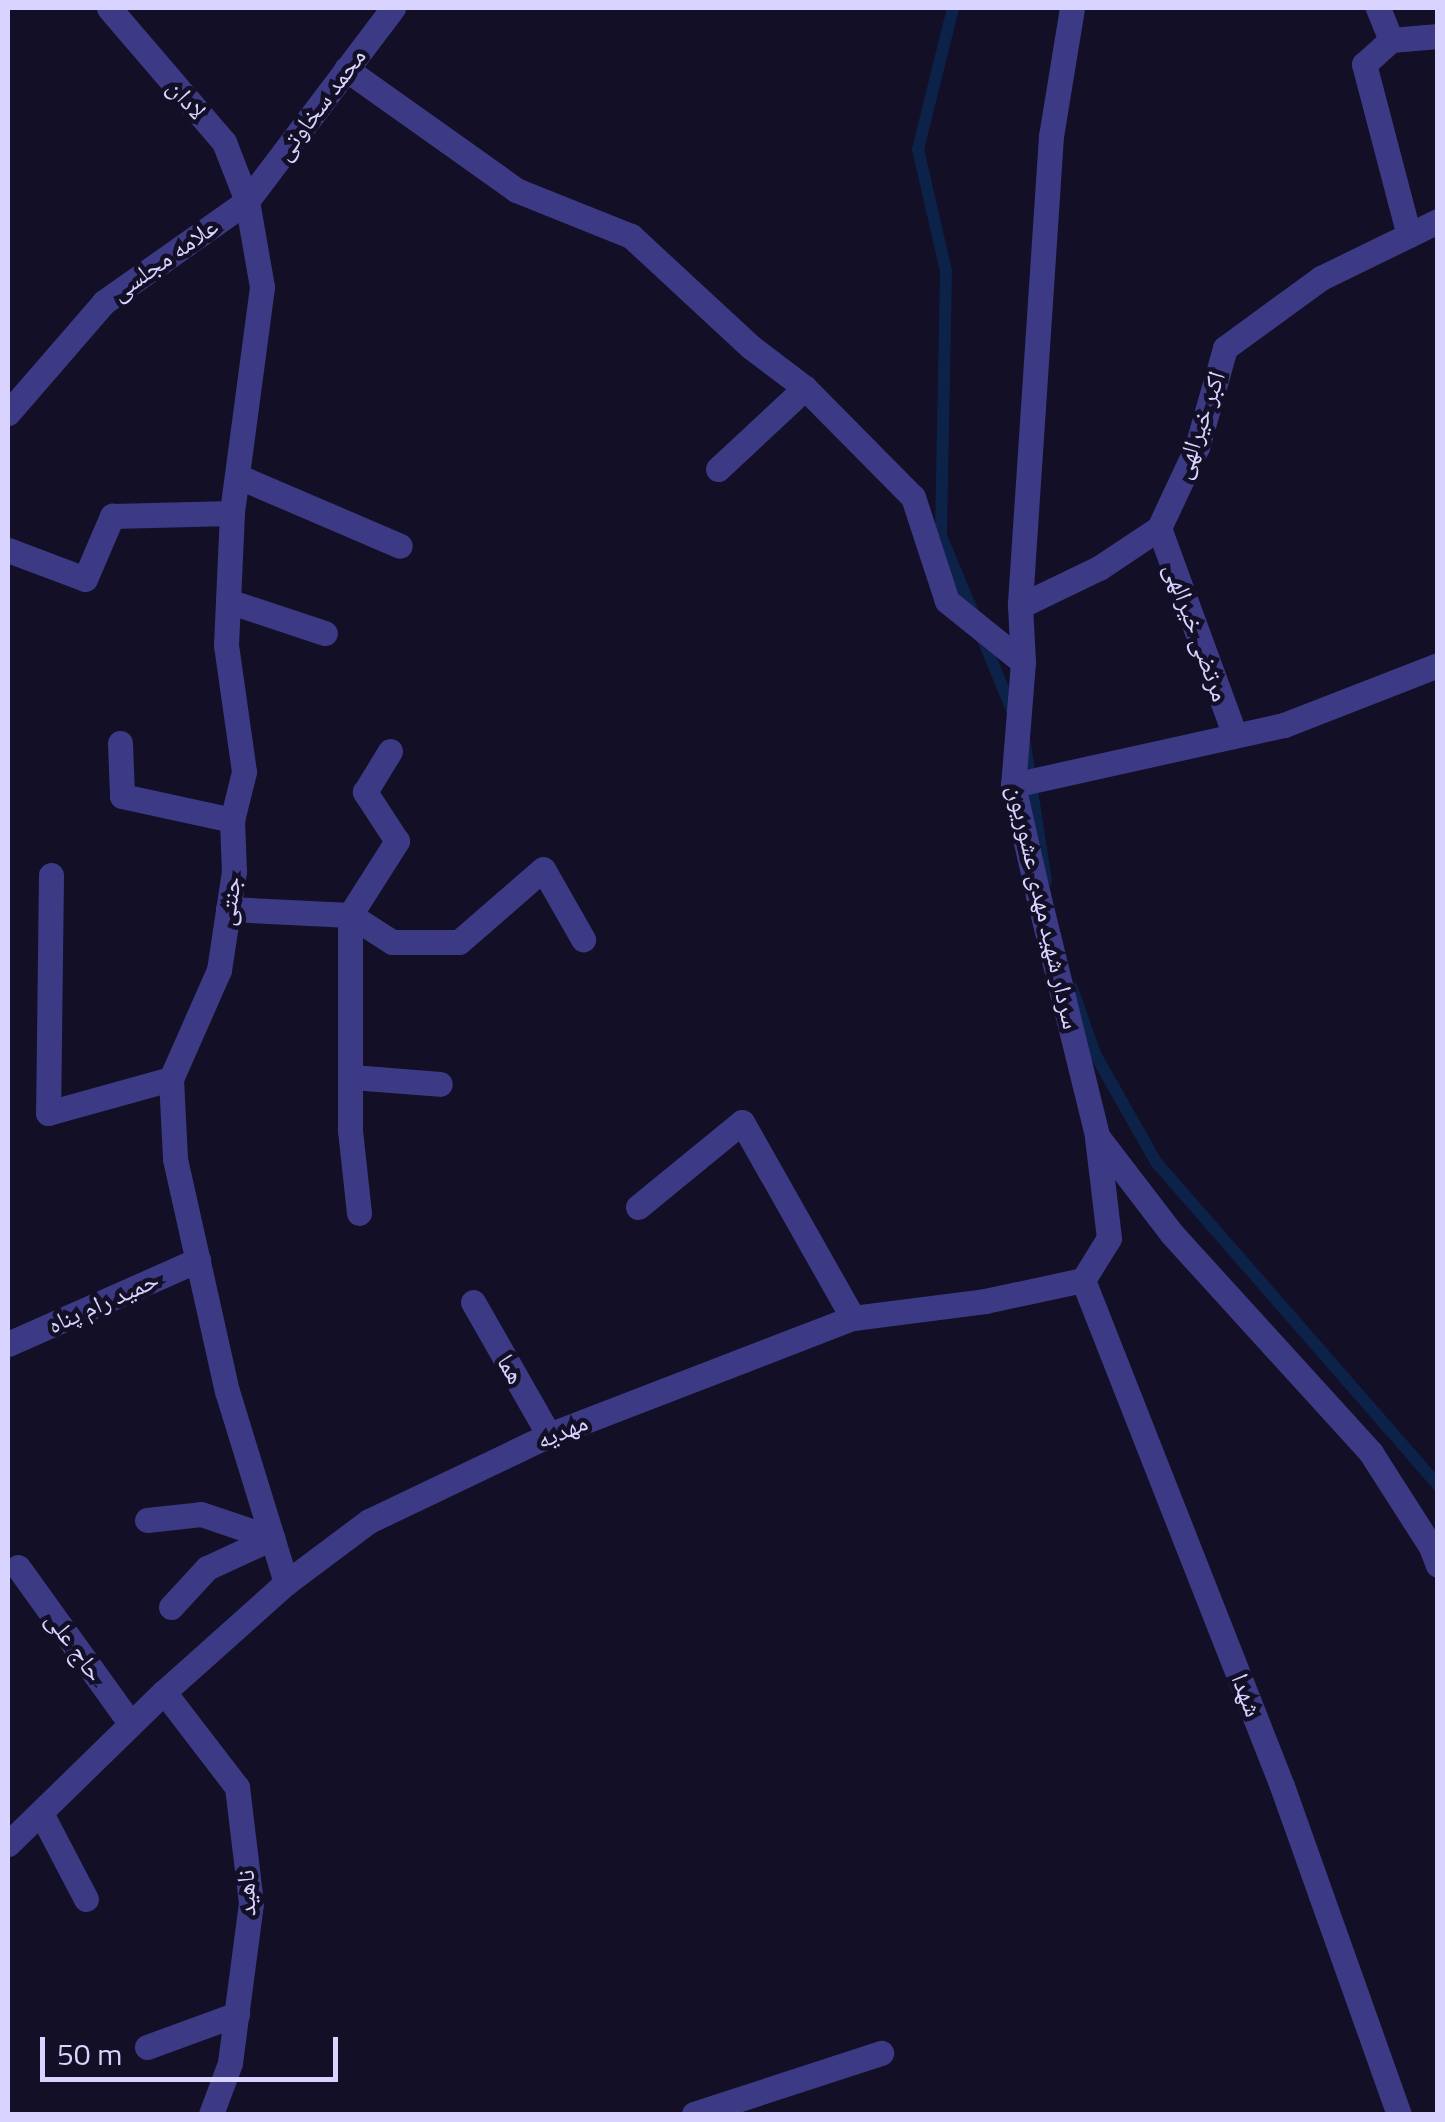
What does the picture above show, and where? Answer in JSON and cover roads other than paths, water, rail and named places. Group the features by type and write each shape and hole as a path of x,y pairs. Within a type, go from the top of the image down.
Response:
{"street":[{"name":"لادان","path":"109,8 224,142 246,201"},
{"name":"محمد سخاوتی","path":"246,201 393,8"},
{"name":"سردار شهید مهدی عشوریون","path":"1072,8 1051,136 1020,606 1023,662 1013,785 1097,1136 1172,1234 1371,1452 1438,1565"},
{"path":"1378,8 1390,40"},
{"path":"1409,234 1364,64 1390,40 1438,36"},
{"path":"346,69 516,190 631,236 752,347 806,388 913,497 947,601 1023,662"},
{"name":"علامه مجلسی","path":"8,413 104,302 246,201"},
{"name":"جنتی","path":"246,201 262,287 232,513 226,645 244,772 232,820 234,871 219,970 171,1079 175,1159 227,1391 286,1583"},
{"name":"اکبر خیرالهی","path":"1159,528 1198,447 1225,348 1320,278 1438,220"},
{"path":"718,469 806,388"},
{"path":"237,476 400,546"},
{"path":"8,550 86,579 112,516 232,513"},
{"path":"1020,606 1099,568 1159,528"},
{"name":"مرتضی خیرالهی","path":"1159,528 1235,736"},
{"path":"228,601 326,633"},
{"path":"1013,785 1284,725 1438,665"},
{"path":"120,743 122,796 232,820"},
{"path":"359,1212 350,1130 350,915 398,841 366,792 390,752"},
{"path":"228,908 350,915 392,942 459,942 543,869 583,940"},
{"path":"51,875 48,1113 171,1079"},
{"path":"352,1077 440,1084"},
{"path":"638,1206 742,1122 853,1318"},
{"path":"1083,1280 1109,1238 1097,1136"},
{"name":"حمید رام پناه","path":"8,1344 198,1260"},
{"name":"مهدیه","path":"8,1844 164,1692 286,1583 368,1521 549,1436 853,1318 985,1301 1083,1280"},
{"name":"شهدا","path":"1083,1280 1282,1786 1399,2114"},
{"name":"هما","path":"473,1302 549,1436"},
{"path":"147,1520 202,1514 272,1538"},
{"path":"171,1606 207,1568 272,1538"},
{"name":"حاج علی","path":"18,1567 131,1724"},
{"name":"ناهید","path":"164,1692 237,1788 250,1903 230,2063 212,2114"},
{"path":"41,1812 86,1899"},
{"path":"147,2047 237,2014"},
{"path":"694,2114 881,2052"}],"waterway":[{"path":"953,8 918,149 946,271 941,536 973,613"},
{"path":"982,637 1014,715"},
{"path":"1024,738 1046,881"},
{"path":"1072,988 1095,1054 1156,1162 1438,1485"}]}
